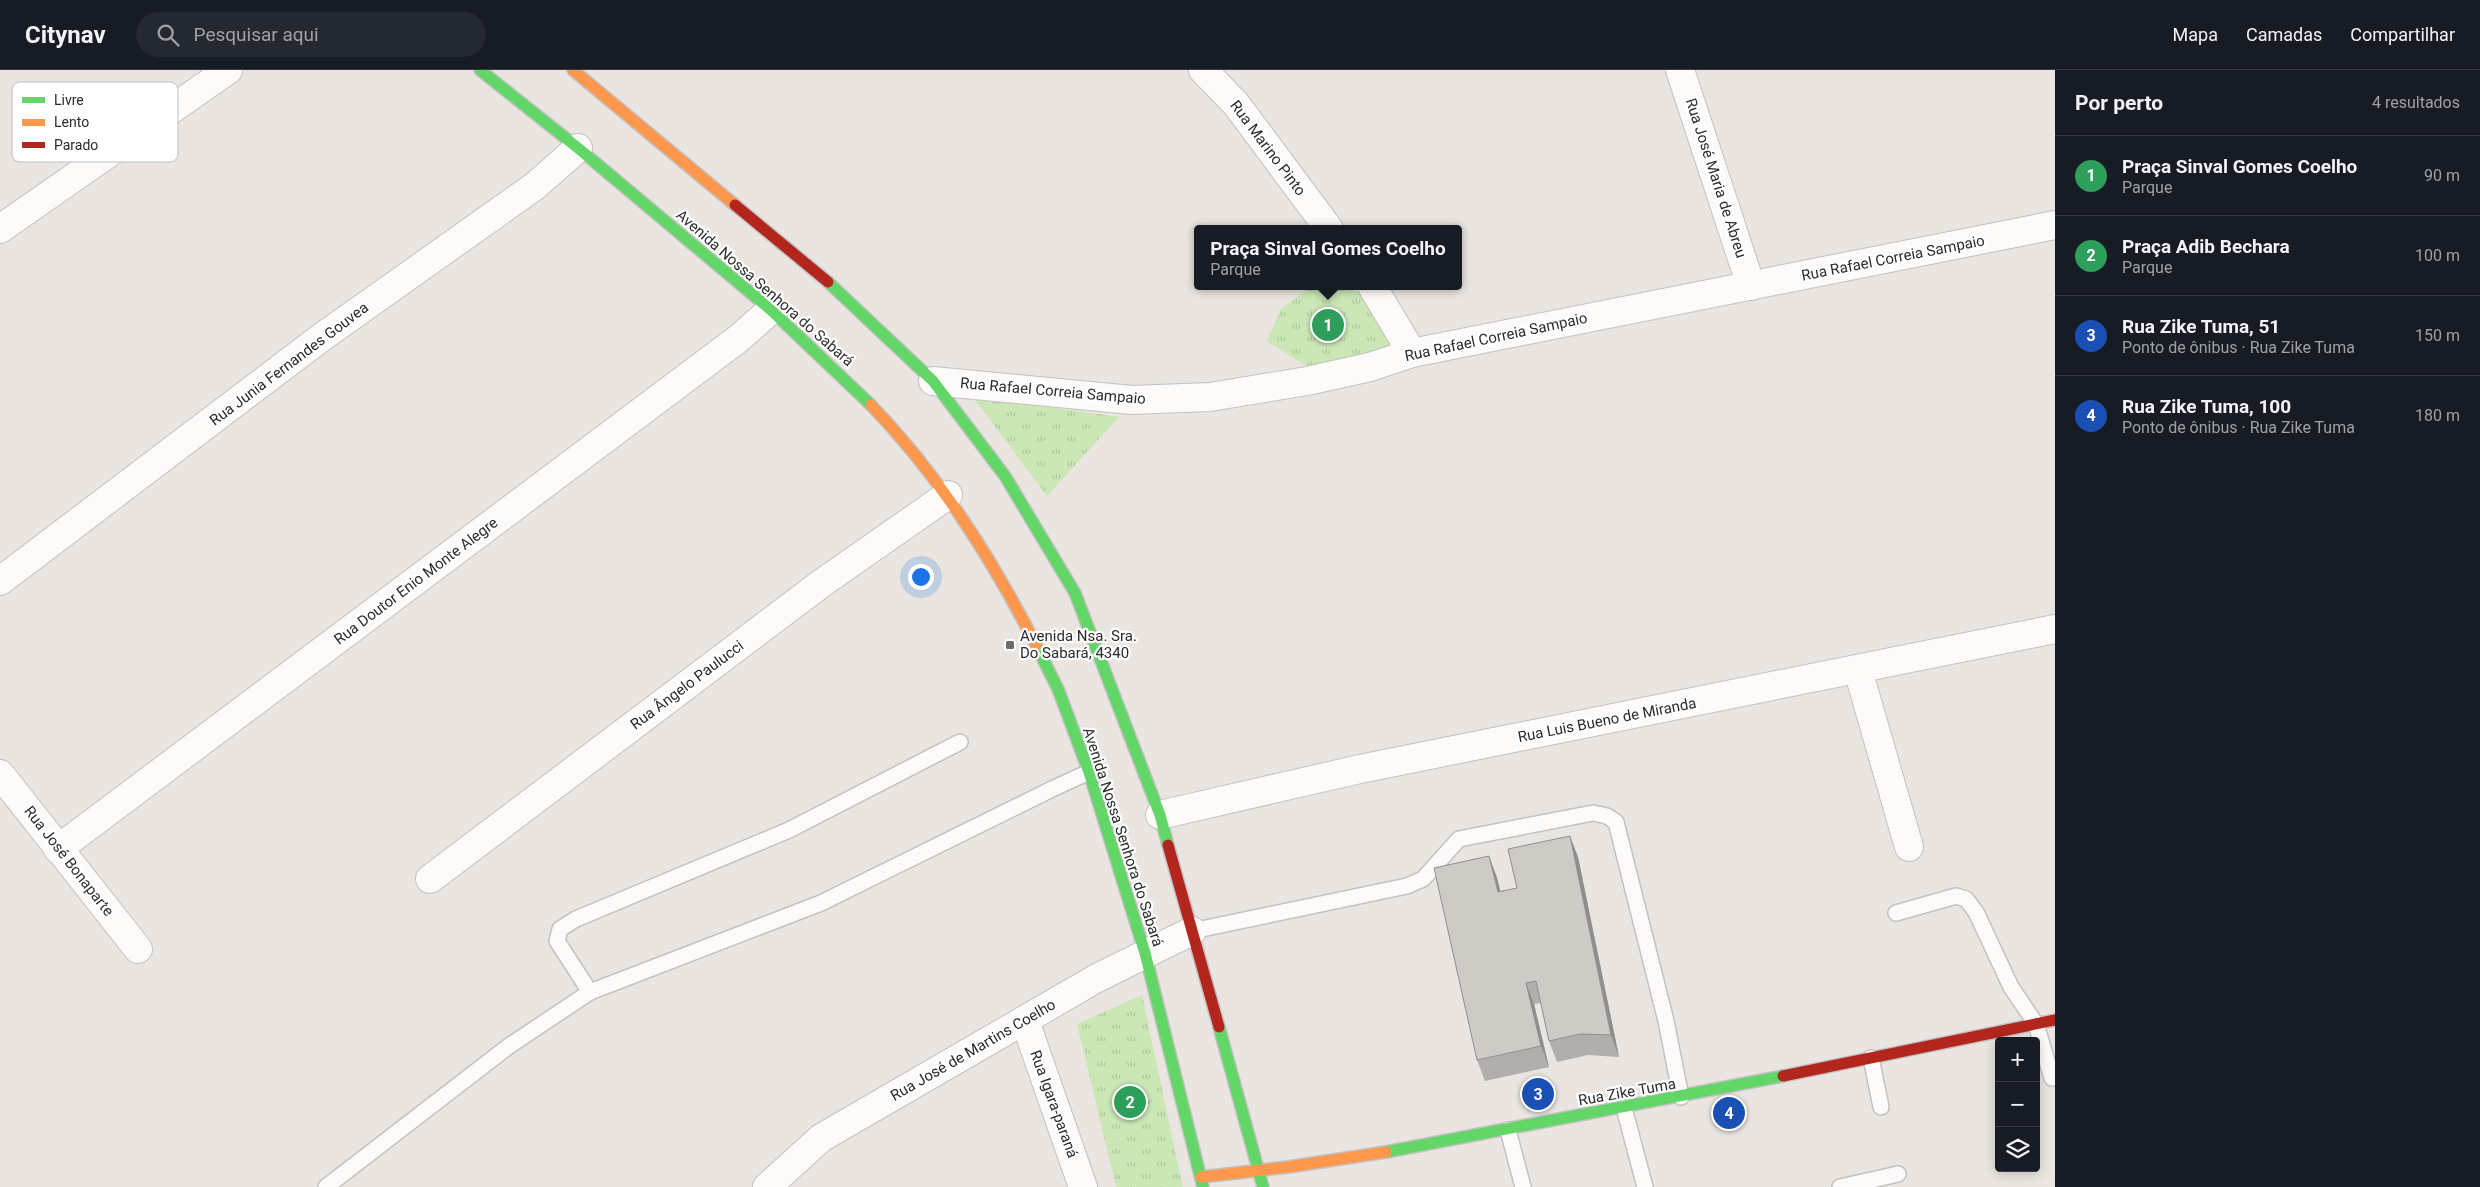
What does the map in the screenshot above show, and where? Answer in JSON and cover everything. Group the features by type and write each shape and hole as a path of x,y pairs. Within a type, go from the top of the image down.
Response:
{"main road":[{"name":"Avenida Nossa Senhora do Sabará","path":"480,70 578,148 771,310 849,382 895,430 948,495 1012,598 1058,689 1090,772 1145,954 1202,1182"},
{"path":"573,70 819,274 933,381 1005,476 1075,593 1160,815 1178,873 1192,931 1263,1187"},
{"name":"Rua Zike Tuma","path":"1202,1182 1508,1130 1624,1108 2055,1020"}],"street":[{"path":"178,105 228,70"},
{"name":"Rua Marino Pinto","path":"1203,70 1236,104 1326,225"},
{"name":"Rua José Maria de Abreu","path":"1680,70 1751,286"},
{"name":"Rua Junia Fernandes Gouvea","path":"0,581 322,337 535,186 578,148"},
{"path":"0,229 96,162"},
{"name":"Rua Rafael Correia Sampaio","path":"933,381 1132,400 1210,397 1307,381 1370,367 1412,352 2055,225"},
{"path":"1374,290 1412,352"},
{"name":"Rua Doutor Enio Monte Alegre","path":"58,849 723,351 771,310"},
{"name":"Rua Ângelo Paulucci","path":"430,880 822,583 948,495"},
{"name":"Rua Luis Bueno de Miranda","path":"1160,815 1360,769 2055,629"},
{"path":"1858,670 1909,847"},
{"name":"Rua José Bonaparte","path":"0,774 138,949"},
{"name":"Rua José de Martins Coelho","path":"767,1187 821,1138 1097,978 1192,931"},
{"name":"Rua Igara-paraná","path":"1025,1021 1084,1187"}],"lane":[{"path":"590,992 557,941 560,929 576,919 788,830 960,742"},
{"path":"326,1187 509,1046 590,992 822,902 1052,788 1090,772"},
{"path":"1192,931 1407,886 1423,880 1459,840 1593,813 1607,816 1616,822 1666,1021 1681,1097"},
{"path":"1896,913 1956,896 1966,900 1976,912 2011,987 2036,1024 2052,1078"},
{"path":"1871,1058 1881,1107"},
{"path":"1624,1108 1646,1187"},
{"path":"1508,1130 1523,1187"},
{"path":"1840,1187 1898,1174"}],"green space":[{"path":"1307,290 1351,290 1368,296 1394,350 1313,370 1267,341 1281,309"},
{"path":"972,396 1119,417 1047,496"},
{"path":"1142,995 1183,1187 1116,1187 1077,1024"}],"building":[{"path":"1570,836 1611,1035 1580,1034 1549,1041 1536,981 1526,983 1541,1046 1477,1060 1434,868 1489,856 1498,892 1517,888 1508,849"}],"traffic: fast":[{"path":"480,70 578,148 771,310 871,405"},
{"path":"828,282 933,381 1005,476 1075,593 1160,815 1168,845"},
{"path":"1036,645 1058,689 1089,772 1145,953 1203,1187"},
{"path":"1219,1027 1263,1187"},
{"path":"1386,1152 1783,1076"}],"traffic: slow":[{"path":"573,70 735,205"},
{"path":"871,405 896,432 942,489 1001,580 1036,645"},
{"path":"1201,1177 1288,1167 1386,1152"}],"traffic: jam":[{"path":"735,205 828,282"},
{"path":"1168,845 1219,1027"},
{"path":"1783,1076 2055,1020"}],"place":[{"name":"Praça Sinval Gomes Coelho","path":"1328,325"},
{"name":"Avenida Nsa. Sra. Do Sabará, 4340","path":"1010,645"},
{"name":"Rua Zike Tuma, 51","path":"1538,1094"},
{"name":"Praça Adib Bechara","path":"1130,1102"},
{"name":"Rua Zike Tuma, 100","path":"1729,1113"}]}
